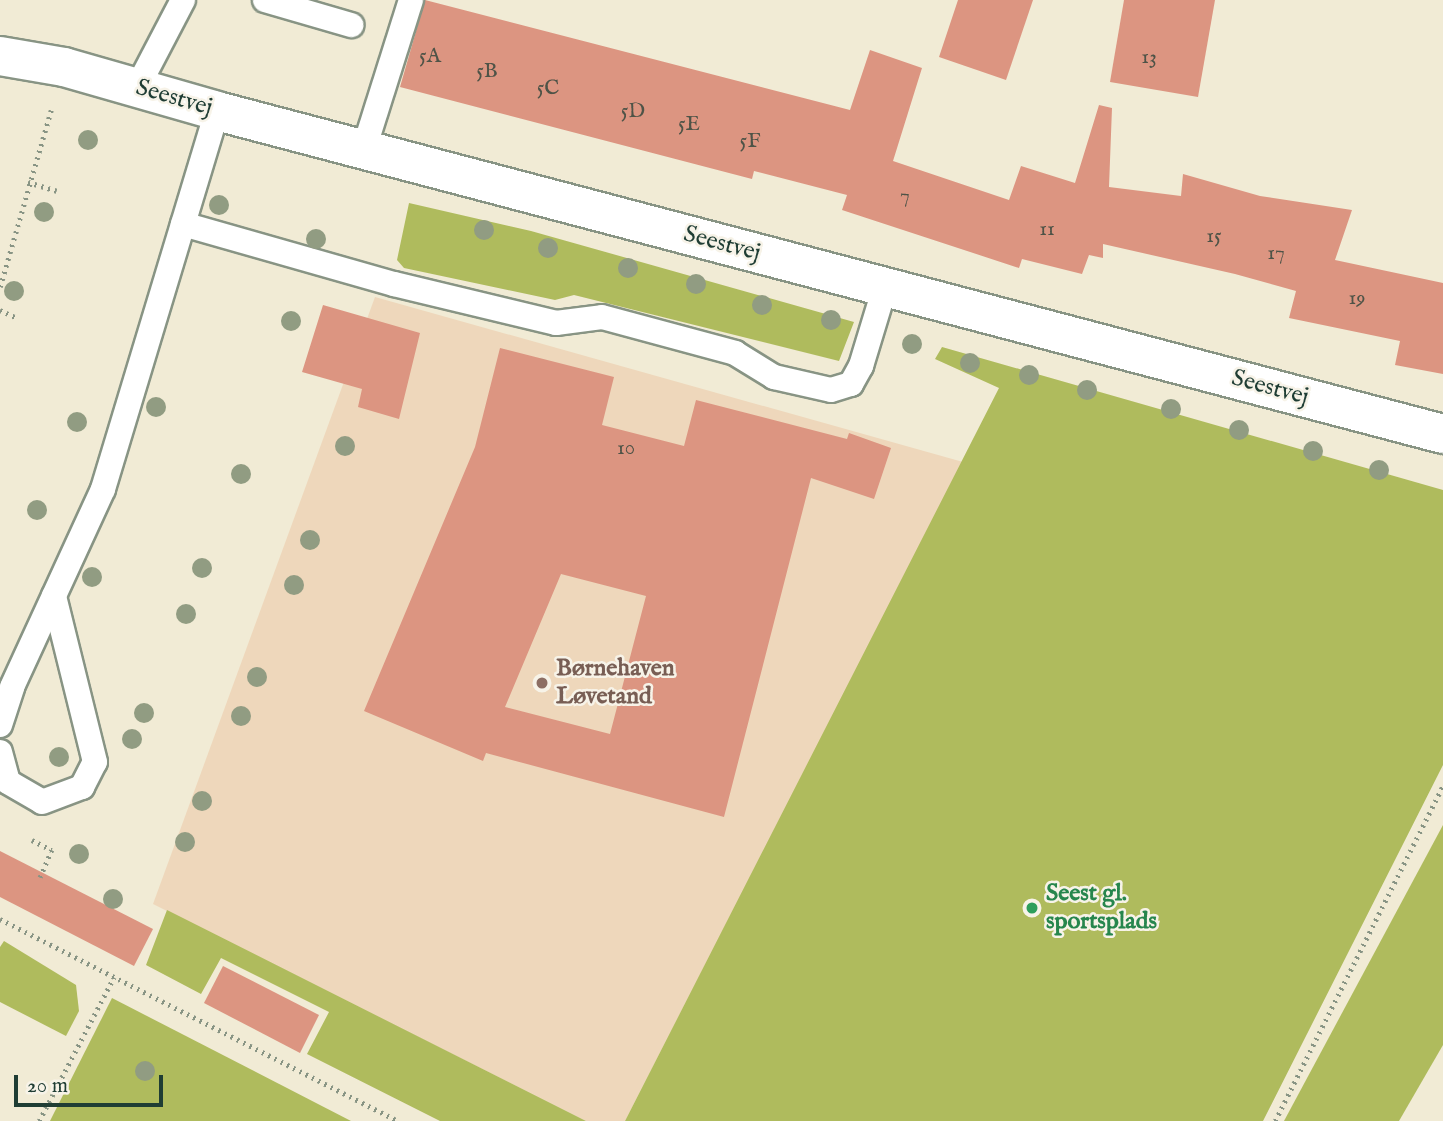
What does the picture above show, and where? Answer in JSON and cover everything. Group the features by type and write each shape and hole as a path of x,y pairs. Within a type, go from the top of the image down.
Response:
{"street":[{"name":"Seestvej","path":"0,55 64,67 217,111 1443,434"}],"lane":[{"path":"137,88 183,0"},
{"path":"265,0 351,26"},
{"path":"364,149 411,0"},
{"path":"0,725 12,687 103,489 217,111"},
{"path":"183,224 379,279 556,323 601,317 735,353 774,377 831,390 851,384 861,366 884,287"},
{"path":"0,752 8,782 42,802 82,787 95,762 54,596"}],"path":[{"path":"0,287 64,67"},
{"path":"29,182 57,191"},
{"path":"0,310 18,318"},
{"path":"1275,1121 1443,786"},
{"path":"21,835 51,850 40,878"},
{"path":"0,919 398,1121"},
{"path":"39,1121 114,976"}],"shaded area":[{"name":"Børnehaven Løvetand","path":"375,297 963,462 625,1121 586,1121 153,904"}],"green space":[{"path":"409,203 531,231 854,322 839,361 574,295 555,300 404,268 397,260"},
{"name":"Seest gl. sportsplads","path":"942,347 1443,490 1443,765 1263,1121 625,1121 999,388 935,359"},
{"path":"1443,825 1443,1045 1399,1121 1284,1121"},
{"path":"167,910 586,1121 440,1121 307,1054 329,1012 221,958 201,994 146,965"},
{"path":"4,941 76,985 79,1011 66,1036 0,1002 0,947"},
{"path":"112,998 351,1121 50,1121"}],"building":[{"path":"425,0 850,110 870,50 922,68 893,161 1009,200 1021,166 1075,183 1099,105 1112,108 1109,187 1181,196 1183,174 1260,196 1352,210 1335,260 1443,283 1443,374 1395,365 1400,341 1289,318 1296,291 1235,274 1103,244 1103,258 1089,255 1082,274 1022,259 1019,268 842,210 847,195 754,171 752,179 400,87"},
{"path":"958,0 1033,0 1006,80 939,57"},
{"path":"1124,0 1215,0 1198,97 1110,82"},
{"path":"323,305 420,333 399,419 358,407 362,389 302,372"},
{"path":"500,348 614,377 602,425 684,446 696,400 847,439 849,433 891,448 874,499 811,478 724,817 486,753 483,761 364,711 475,447","holes":["561,574 646,596 610,734 505,707"]},
{"path":"0,851 153,929 134,966 0,897"},
{"path":"223,966 319,1015 300,1053 204,1003"}],"place":[{"name":"Børnehaven Løvetand","path":"542,683"},
{"name":"Seest gl. sportsplads","path":"1032,908"}]}
